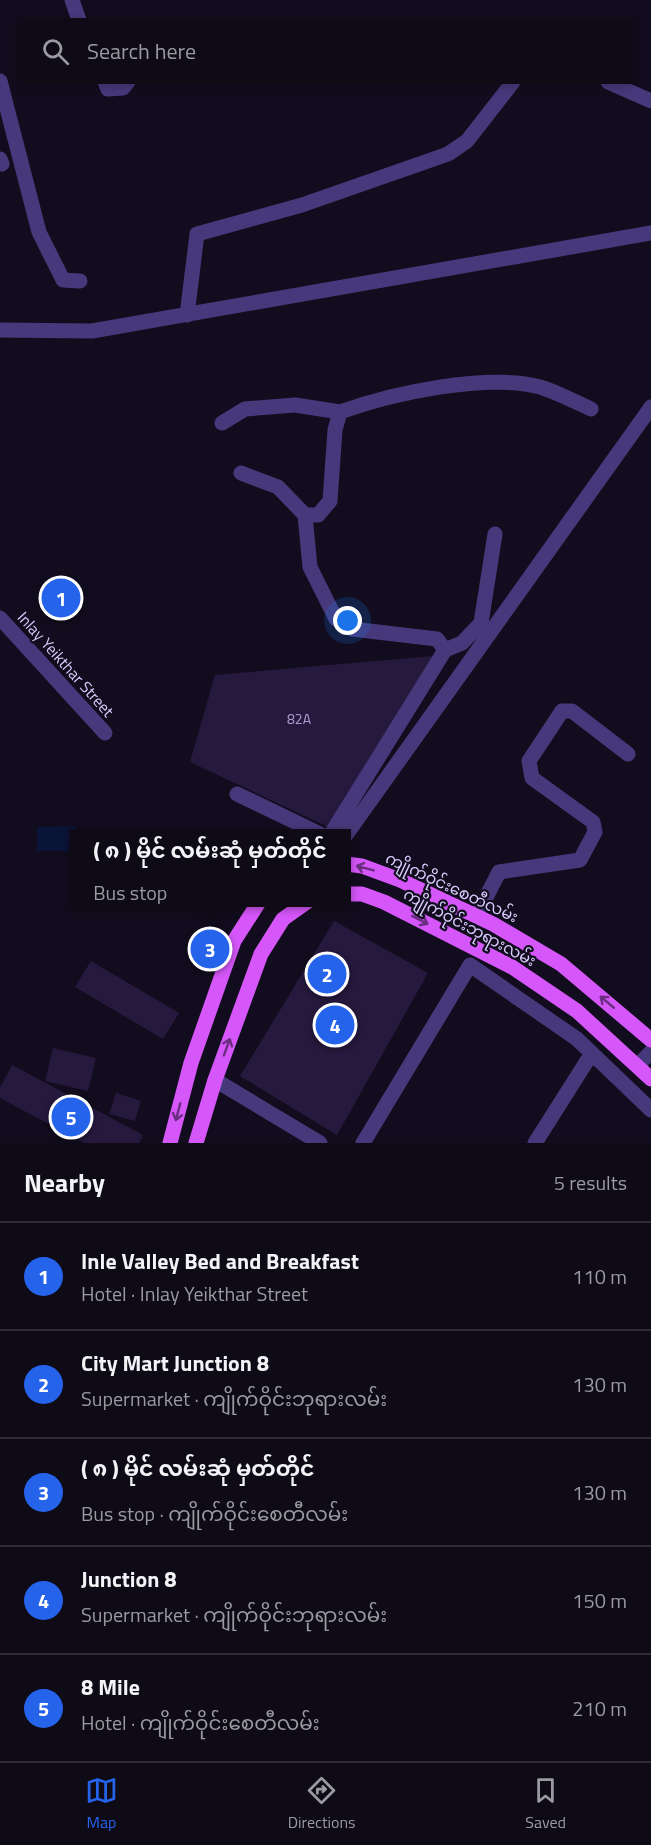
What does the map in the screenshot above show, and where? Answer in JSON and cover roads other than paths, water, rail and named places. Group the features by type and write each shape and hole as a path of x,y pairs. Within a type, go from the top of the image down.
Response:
{"main road":[{"name":"ကျိုက်ဝိုင်းစေတီလမ်း","path":"351,865 362,866 400,880 477,915 561,964 651,1040"},
{"name":"ကျိုက်ဝိုင်းဘုရားလမ်း","path":"351,894 362,894 384,902 512,967 577,1011 651,1079"},
{"path":"170,1143 191,1063 234,941 256,907"},
{"path":"196,1143 215,1080 270,937 283,919 301,907"}],"street":[{"path":"72,0 78,18"},
{"path":"0,81 39,232 63,280 80,281"},
{"path":"106,84 108,89 123,88 126,84"},
{"path":"187,315 197,234 302,204 448,154 467,141 511,84"},
{"path":"613,84 651,101"},
{"path":"0,330 92,331 651,233"},
{"path":"222,423 245,409 295,405 340,412 363,404 432,390 501,381 541,388 591,409"},
{"path":"350,829 651,407"},
{"path":"305,515 318,515 330,501 335,430 340,412"},
{"path":"241,473 278,488 305,515 310,567 336,619 352,629 437,639 445,650"},
{"path":"334,829 445,650 462,643 481,623 495,534"},
{"name":"Inlay Yeikthar Street","path":"0,618 105,733"},
{"path":"477,915 499,872 580,860 595,832 593,822 532,778 529,761 562,711 572,711 628,754"},
{"path":"237,794 310,829"},
{"path":"363,1143 470,965 577,1039 651,1110"},
{"path":"638,1065 651,1052"},
{"path":"535,1143 592,1053"},
{"path":"215,1080 320,1143"}],"water":[{"path":"76,826 76,829 69,829 69,851 37,851 37,827"}],"place":[{"name":"Inle Valley Bed and Breakfast","path":"61,598"},
{"name":"( ၈ ) မိုင် လမ်းဆုံ မှတ်တိုင်","path":"210,949"},
{"name":"City Mart Junction 8","path":"327,974"},
{"name":"Junction 8","path":"335,1025"},
{"name":"8 Mile","path":"71,1117"}]}
